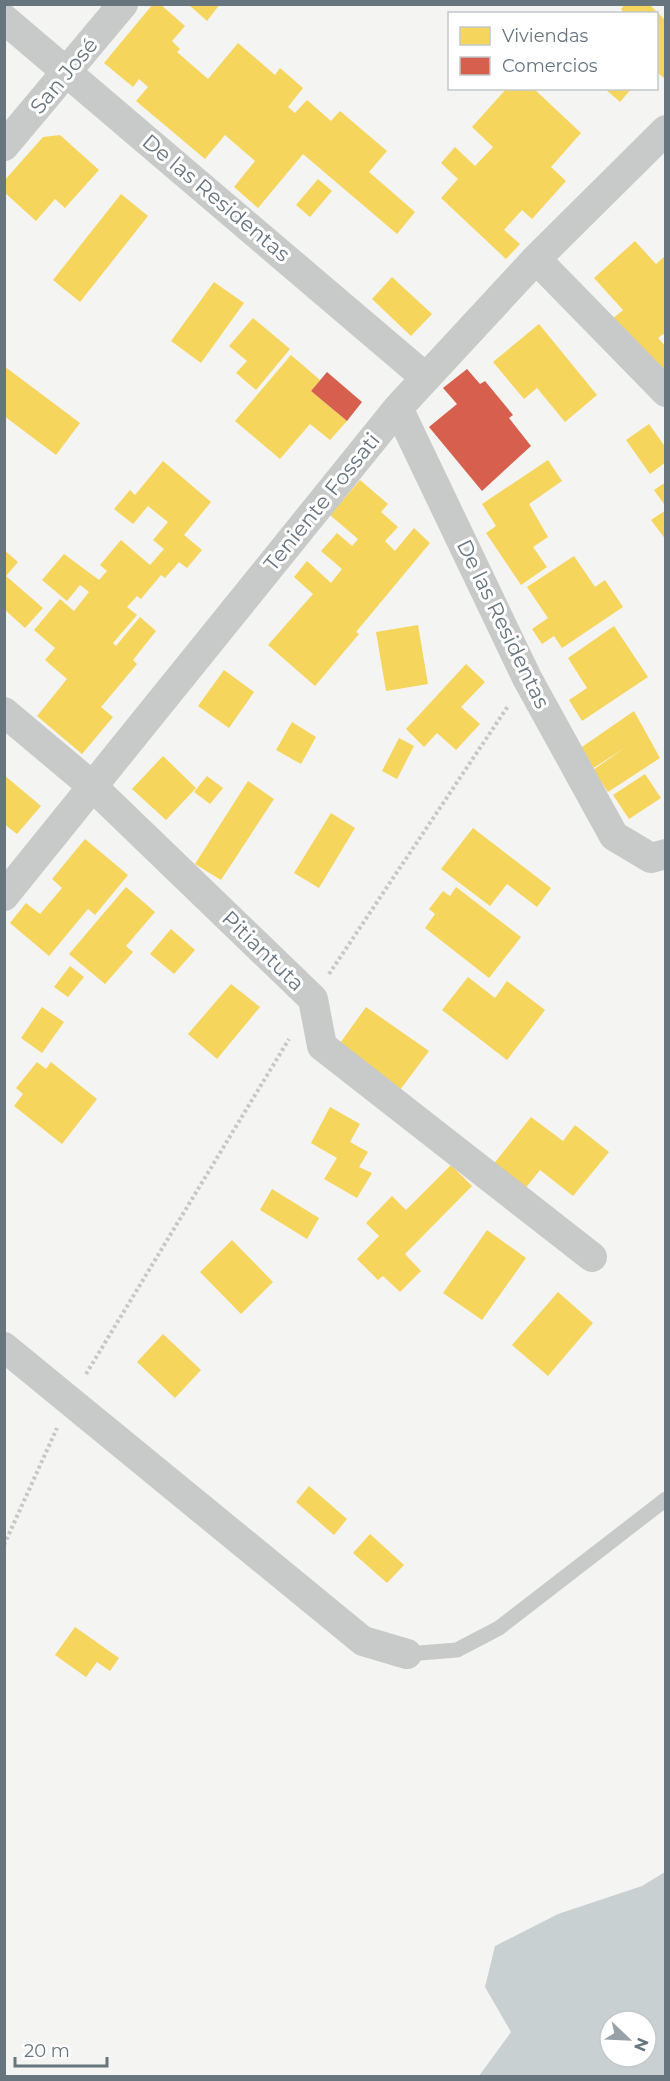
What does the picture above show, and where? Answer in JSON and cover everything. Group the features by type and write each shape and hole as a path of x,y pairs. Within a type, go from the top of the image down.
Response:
{"street":[{"name":"San José","path":"4,146 123,4"},
{"name":"De las Residentas","path":"4,19 426,378"},
{"name":"Teniente Fossati","path":"4,896 91,785 398,408 536,260 666,130"},
{"path":"536,260 666,392"},
{"name":"De las Residentas","path":"398,408 527,678 614,836 651,858 666,854"},
{"name":"Pitiantuta","path":"4,712 91,785 313,999 322,1046 592,1257"},
{"path":"4,1347 363,1641 407,1654"}],"lane":[{"path":"407,1654 457,1650 499,1628 666,1499"}],"path":[{"path":"4,1545 69,1401 313,999 527,678"}],"shaded area":[{"path":"665,1872 665,2076 479,2076 511,2032 485,1987 495,1946 558,1914 642,1886"}],"building: Viviendas":[{"path":"153,4 160,4 185,26 172,41 180,49 177,52 208,79 238,43 275,75 280,68 303,88 288,107 295,113 307,100 331,121 340,111 387,151 369,172 415,212 397,234 303,154 258,208 234,187 255,161 225,135 205,159 136,101 148,87 139,79 133,87 104,63"},
{"path":"188,4 220,4 207,21"},
{"path":"625,4 649,4 657,12 623,12 621,9"},
{"path":"658,13 666,21 666,80 658,73"},
{"path":"505,90 535,90 581,133 551,167 566,181 532,219 522,210 504,230 520,244 506,259 441,198 458,179 441,163 455,147 475,166 493,147 472,127"},
{"path":"606,90 630,90 620,102"},
{"path":"60,135 99,170 65,208 55,199 36,221 4,192 4,181 43,137"},
{"path":"318,179 332,191 310,217 296,205"},
{"path":"121,194 148,216 80,302 53,280"},
{"path":"635,241 656,264 666,255 666,337 663,334 658,338 666,347 666,381 611,320 623,310 594,278"},
{"path":"392,277 432,314 411,336 372,299"},
{"path":"214,282 244,303 201,363 171,341"},
{"path":"253,318 290,349 256,390 236,373 247,361 229,346"},
{"path":"539,324 597,395 565,422 537,388 524,399 493,362"},
{"path":"291,355 320,380 311,391 347,421 330,440 310,424 280,459 235,421"},
{"path":"4,366 80,423 56,455 4,416"},
{"path":"649,424 666,448 666,462 650,474 626,440"},
{"path":"548,460 562,481 529,504 548,537 533,547 547,567 521,585 486,533 496,526 482,504"},
{"path":"163,461 211,502 184,535 202,550 187,568 179,562 165,578 161,575 141,599 137,596 127,607 137,615 113,643 116,646 140,617 156,631 133,660 137,664 101,707 113,717 82,754 37,716 67,679 45,660 55,648 34,630 60,599 74,611 89,592 80,585 67,601 42,580 64,554 99,580 107,571 100,565 121,540 150,565 164,549 153,540 168,522 148,506 133,524 114,509 130,490 135,495"},
{"path":"360,480 388,504 381,512 398,527 385,541 395,551 414,528 430,543 356,632 359,634 315,686 268,645 313,594 294,577 307,561 331,583 342,569 321,551 337,533 352,546 358,539 330,515"},
{"path":"666,482 666,507 654,490"},
{"path":"666,510 666,540 651,520"},
{"path":"4,550 18,562 6,576 43,608 25,628 4,609"},
{"path":"574,556 595,587 605,580 623,607 562,648 554,636 542,644 532,629 548,618 527,587"},
{"path":"418,625 428,684 386,691 376,632"},
{"path":"614,626 648,677 582,721 569,700 587,688 568,658"},
{"path":"466,664 485,682 461,707 480,724 456,750 437,733 424,747 406,729"},
{"path":"224,670 254,692 229,728 198,706"},
{"path":"634,711 660,758 608,792 593,770 626,747 592,769 579,749"},
{"path":"292,722 316,737 301,764 276,750"},
{"path":"399,738 414,746 397,779 382,771"},
{"path":"163,756 196,788 166,820 132,789"},
{"path":"645,774 661,798 629,819 613,795"},
{"path":"4,775 41,806 17,834 4,824"},
{"path":"207,776 223,788 210,804 194,792"},
{"path":"248,781 274,799 221,880 195,864"},
{"path":"331,813 355,828 319,888 294,873"},
{"path":"473,828 551,888 537,907 507,884 490,906 441,869"},
{"path":"85,839 128,875 95,915 88,909 49,956 10,923 26,903 40,914 62,888 52,879"},
{"path":"126,887 155,912 126,946 133,952 105,984 69,954"},
{"path":"456,887 521,937 489,978 425,928 435,914 429,909 443,891 450,896"},
{"path":"171,929 195,950 174,974 150,954"},
{"path":"70,966 84,977 68,997 54,987"},
{"path":"468,977 495,998 507,981 545,1010 507,1060 442,1010"},
{"path":"231,984 260,1007 217,1059 188,1034"},
{"path":"42,1007 64,1022 42,1053 21,1038"},
{"path":"366,1007 429,1051 400,1090 338,1046"},
{"path":"37,1062 46,1069 51,1062 97,1099 62,1144 14,1106 23,1094 16,1088"},
{"path":"330,1107 360,1124 350,1142 368,1152 359,1167 372,1173 357,1198 324,1179 337,1158 311,1143"},
{"path":"531,1117 563,1141 575,1125 609,1152 573,1196 540,1170 524,1190 492,1166"},
{"path":"451,1165 472,1186 405,1254 421,1271 400,1292 383,1276 378,1280 357,1259 379,1236 366,1223 392,1196 406,1210"},
{"path":"272,1189 319,1218 307,1239 260,1210"},
{"path":"487,1230 526,1258 482,1320 443,1293"},
{"path":"232,1240 273,1282 241,1314 200,1272"},
{"path":"558,1292 593,1323 548,1376 512,1345"},
{"path":"163,1334 201,1370 175,1398 137,1362"},
{"path":"309,1486 347,1519 334,1535 296,1502"},
{"path":"370,1534 404,1565 387,1583 353,1553"},
{"path":"75,1627 119,1658 110,1671 97,1662 86,1677 55,1655"}],"building: Comercios":[{"path":"467,369 480,384 485,381 513,415 509,418 531,446 482,491 429,427 457,404 443,388"},
{"path":"327,372 362,402 347,421 311,391"}]}
